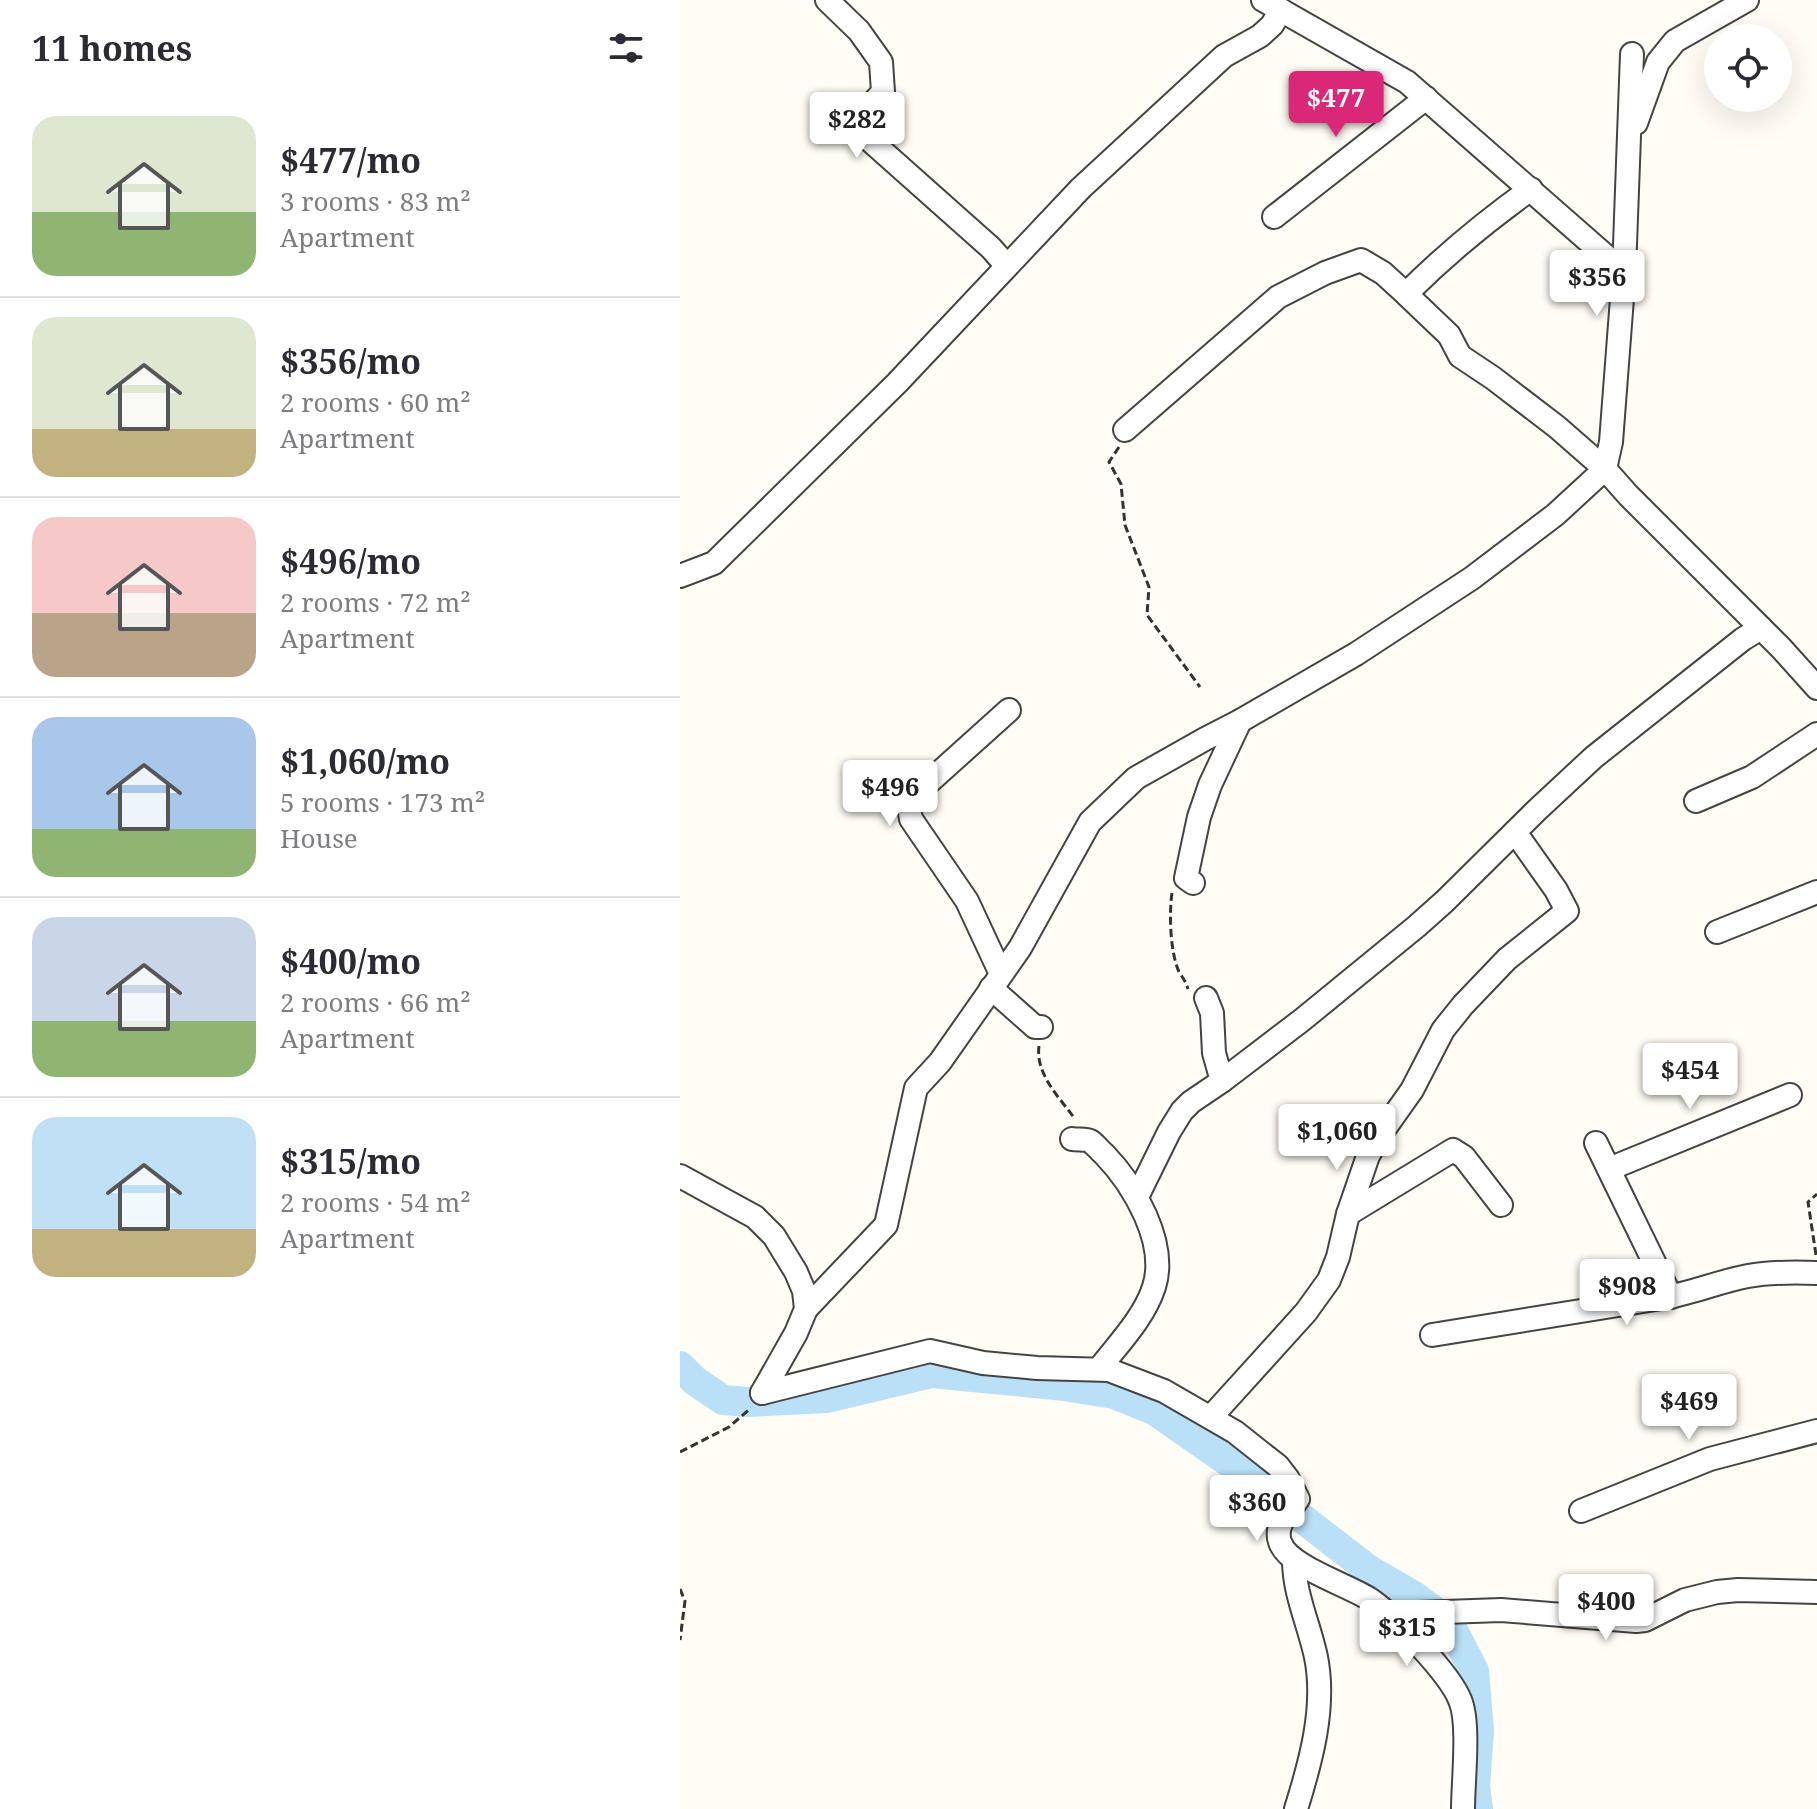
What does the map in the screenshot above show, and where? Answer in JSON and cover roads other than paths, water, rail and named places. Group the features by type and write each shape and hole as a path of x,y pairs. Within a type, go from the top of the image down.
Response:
{"street":[{"path":"827,0 859,31 881,62 883,92 856,121 864,135 991,248 1007,266"},
{"path":"1628,145 1658,62 1675,41 1747,0"},
{"path":"680,576 714,563 897,383 1081,188 1224,56 1260,36 1272,25 1272,5 1407,82 1624,272"},
{"path":"1463,1809 1465,1719 1460,1700 1443,1673 1389,1614 1363,1595 1294,1560 1280,1543 1279,1526 1298,1499 1288,1479 1278,1466 1211,1417 1164,1391 1117,1372 983,1363 930,1351 762,1393 806,1309 886,1225 916,1088 940,1062 1020,948 1090,822 1136,778 1356,654 1472,578 1555,515 1605,469 1611,442 1624,272 1632,54"},
{"path":"1274,217 1426,98"},
{"path":"1406,294 1493,216 1531,189"},
{"path":"1125,430 1278,297 1325,273 1361,260 1383,273 1449,335 1460,356 1557,427 1605,469 1817,688"},
{"path":"1137,1197 1169,1132 1191,1102 1302,1020 1417,926 1594,757 1761,628"},
{"path":"1009,710 919,791 908,809 911,819 967,901 996,981 1038,1027"},
{"path":"1189,880 1199,817 1210,785 1240,721"},
{"path":"1696,801 1752,777 1817,734"},
{"path":"1211,1417 1306,1312 1329,1280 1368,1156 1412,1090 1443,1030 1507,959 1567,911 1515,832"},
{"path":"1717,932 1817,892"},
{"path":"1198,996 1212,1013 1214,1053 1222,1081"},
{"path":"1609,1169 1790,1095"},
{"path":"1081,1140 1119,1170 1137,1197 1158,1252 1154,1287 1144,1308 1099,1369"},
{"path":"1596,1143 1671,1297"},
{"path":"1348,1214 1453,1150 1464,1157 1501,1205"},
{"path":"680,1176 755,1217 774,1236 796,1272 804,1291 806,1309"},
{"path":"1432,1335 1671,1297 1746,1276 1778,1272 1817,1273"},
{"path":"1581,1511 1710,1459 1817,1431"},
{"path":"1294,1560 1296,1585 1316,1657 1318,1678 1315,1736 1296,1809"},
{"path":"1389,1614 1501,1610 1636,1621 1645,1620 1685,1600 1717,1592 1817,1592"}],"waterway":[{"path":"680,1366 695,1381 723,1400 747,1402 827,1398 932,1373 1114,1394 1154,1410 1233,1465 1369,1570 1414,1596 1448,1621 1474,1671 1479,1731 1475,1786 1478,1809"}]}
